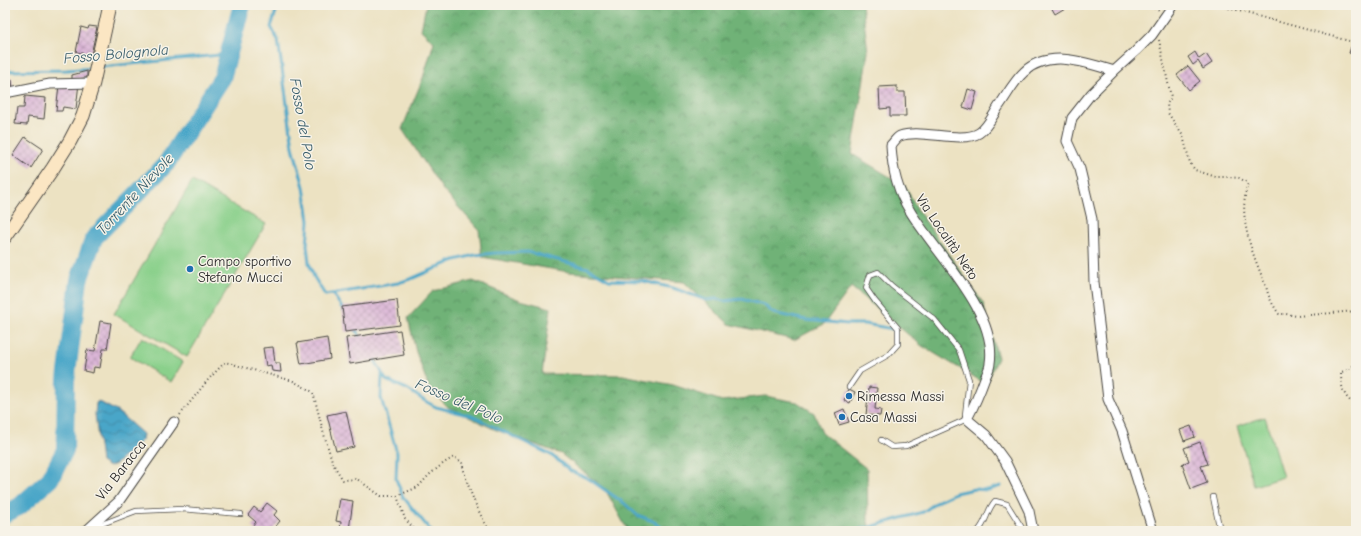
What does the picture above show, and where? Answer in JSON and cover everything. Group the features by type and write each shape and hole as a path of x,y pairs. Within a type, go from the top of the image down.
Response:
{"street":[{"path":"5,237 70,142 83,116 94,79 110,5"},
{"path":"1153,531 1122,431 1108,399 1094,282 1092,219 1080,169 1067,141 1072,118 1091,94 1136,51 1156,29 1173,5"},
{"name":"Via Località Neto","path":"967,420 990,364 991,344 982,316 955,273 924,233 909,210 900,191 892,158 891,145 899,136 909,134 964,136 978,133 987,125 1023,72 1034,64 1046,60 1072,60 1114,71"},
{"path":"5,93 50,84 94,79"},
{"path":"967,420 986,435 1006,461 1030,511 1033,531"},
{"name":"Via Baracca","path":"88,530 119,501 174,422"}],"lane":[{"path":"849,387 860,371 888,355 898,344 898,328 866,288 870,275 878,272 892,286 934,319 959,350 969,380 965,415 967,420 906,446 892,447 881,440"},
{"path":"1213,497 1220,531"},
{"path":"978,531 984,525 990,506 995,501 1007,504 1024,531"},
{"path":"88,530 136,511 182,509 241,514"}],"path":[{"path":"1218,5 1349,41"},
{"path":"1156,29 1171,97 1167,104 1168,113 1183,136 1190,163 1195,170 1216,177 1239,178 1248,183 1244,211 1245,228 1268,295 1279,314 1297,316 1356,311"},
{"path":"174,422 206,380 225,362 293,381 313,392 323,431 334,464 343,480 357,479 381,496 397,496 418,486 444,463 454,457 462,462 464,475 484,522 490,531"},
{"path":"1356,363 1349,370 1341,372 1341,381 1347,400 1356,406"},
{"path":"397,496 405,518 416,531"}],"green space":[{"path":"426,5 862,5 868,52 852,154 905,186 919,212 983,303 998,358 986,384 922,346 851,287 824,324 794,340 729,324 684,282 569,272 482,257 479,230 443,190 402,129 423,78 434,42 421,30"},
{"name":"Campo sportivo Stefano Mucci","path":"192,181 266,224 187,357 114,314"},
{"path":"473,281 520,300 551,308 542,374 623,375 673,385 722,401 765,396 797,402 814,413 822,433 867,469 868,523 872,531 628,531 605,489 561,454 494,429 448,407 429,388 416,352 408,318 433,291"},
{"path":"142,337 183,362 171,382 130,357"},
{"path":"1265,417 1283,477 1254,486 1237,426"}],"water":[{"path":"98,401 118,412 143,434 142,440 116,464 109,467 101,462 95,414 96,403"}],"building":[{"path":"1050,5 1070,5 1055,14"},
{"path":"89,26 97,27 91,55 76,52 81,27 88,29"},
{"path":"1351,47 1356,48 1356,55 1349,53"},
{"path":"1195,52 1199,59 1206,54 1212,63 1203,69 1198,61 1193,65 1188,57"},
{"path":"1188,66 1200,81 1189,90 1177,75"},
{"path":"87,71 87,78 72,79 72,75"},
{"path":"5,79 12,79 13,90 5,90"},
{"path":"79,83 76,109 63,107 62,111 56,111 59,85"},
{"path":"897,86 897,92 905,92 906,116 890,116 890,108 880,109 879,87"},
{"path":"968,89 977,92 972,110 963,107"},
{"path":"25,96 46,98 44,119 28,117 27,125 15,124 17,108 24,108"},
{"path":"5,98 8,98 7,119 5,120"},
{"path":"25,137 43,149 31,168 13,155"},
{"path":"397,300 400,325 345,332 342,307"},
{"path":"100,321 111,323 107,349 103,349 100,368 94,367 93,373 84,371 87,350 95,351"},
{"path":"400,330 404,355 350,364 346,338"},
{"path":"327,338 330,359 301,364 297,343"},
{"path":"273,347 275,363 280,363 281,372 272,371 271,365 266,366 263,348"},
{"path":"869,387 877,388 875,409 881,410 880,416 866,415"},
{"name":"Rimessa Massi","path":"849,389 855,392 850,403 844,400"},
{"name":"Casa Massi","path":"844,409 849,422 839,425 835,413"},
{"path":"346,411 354,447 336,451 327,415"},
{"path":"1191,426 1195,437 1184,441 1180,430"},
{"path":"1200,442 1208,464 1201,466 1207,483 1191,489 1182,464 1189,461 1184,448"},
{"path":"340,499 353,501 349,530 340,529 341,522 336,521"},
{"path":"267,503 277,511 274,515 280,521 272,531 257,531 252,527 256,522 248,515 254,507 260,512"}],"waterway":[{"name":"Torrente Nievole","path":"5,514 20,506 50,479 65,450 66,380 79,280 94,238 166,164 222,78 242,5"},
{"path":"278,5 271,27 278,40 293,147 304,187 309,221 307,245 309,263 314,277 325,295 398,283 455,260 475,255 528,252 588,268 609,280 643,281 673,288 706,300 716,299 724,301 742,299 764,305 773,313 806,320 865,324 893,329"},
{"name":"Fosso Bolognola","path":"101,67 229,54"},
{"name":"Fosso Bolognola","path":"5,71 93,68"},
{"name":"Fosso del Polo","path":"333,294 344,311"},
{"name":"Fosso del Polo","path":"355,328 361,338"},
{"name":"Fosso del Polo","path":"373,357 386,380 407,389 436,407 472,416 551,455 571,471 589,479 624,503 637,515 653,521 666,531"},
{"path":"382,373 381,398 397,453 396,479 403,497 431,531"},
{"name":"Fosso del Polo","path":"856,531 923,512 940,500 955,493 974,489 988,490 1001,486"}],"place":[{"name":"Campo sportivo Stefano Mucci","path":"190,269"},
{"name":"Rimessa Massi","path":"849,396"},
{"name":"Casa Massi","path":"842,417"}]}
